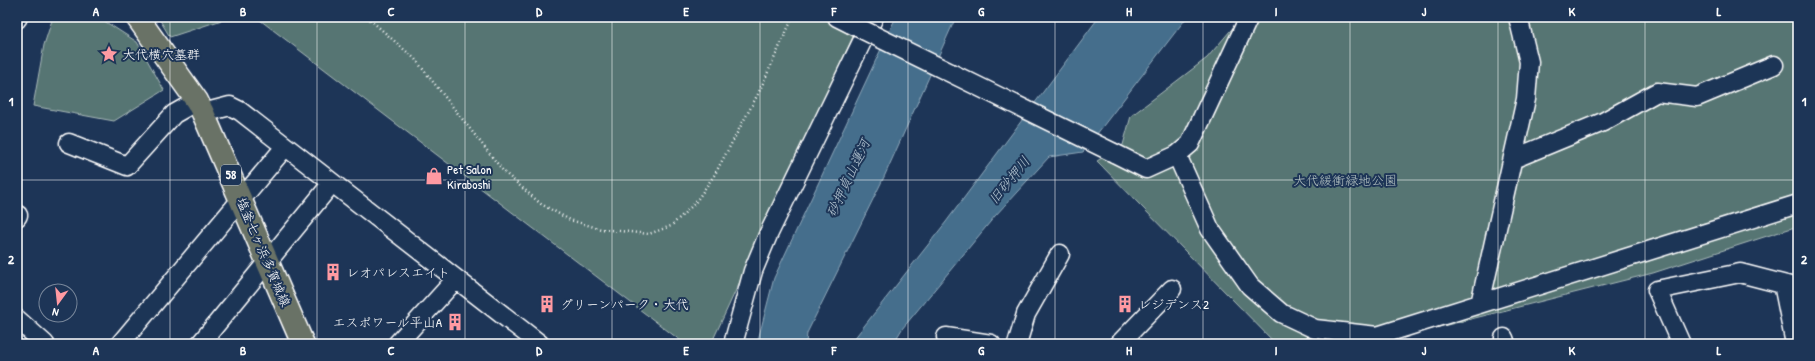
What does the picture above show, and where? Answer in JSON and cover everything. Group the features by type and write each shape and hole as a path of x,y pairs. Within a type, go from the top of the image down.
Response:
{"main road":[{"name":"塩釜七ヶ浜多賀城線","path":"137,17 200,107 242,199 303,344"}],"street":[{"path":"733,344 753,271 768,235 874,17"},
{"path":"844,20 1146,169 1177,155 1190,144 1249,17"},
{"path":"1480,304 1526,100 1529,62 1518,17"},
{"path":"1513,159 1603,122 1657,92 1697,96 1774,65"},
{"path":"69,143 127,166 174,114 200,107 230,106 240,111 455,280 540,344"},
{"path":"120,344 285,147"},
{"path":"1177,155 1210,228 1250,286 1280,313 1315,329 1377,336 1798,204"},
{"path":"200,344 332,183"},
{"path":"1017,344 1026,314 1060,254"},
{"path":"1681,344 1657,290 1740,273 1790,286 1794,344"},
{"path":"397,344 455,280"},
{"path":"1119,344 1172,288"},
{"path":"18,321 45,344"},
{"path":"946,338 992,344"}],"path":[{"path":"367,17 415,59 504,172 541,204 570,220 602,228 649,234 671,226 695,203 715,174 758,94 793,17"}],"green space":[{"path":"53,17 98,17 137,42 164,90 114,121 33,106 44,45"},
{"path":"158,17 231,17 170,37"},
{"path":"256,17 862,17 711,344 685,344"},
{"name":"大代緩衝緑地公園","path":"1242,17 1798,17 1798,226 1653,273 1372,344 1276,344 1097,161 1123,145 1131,116 1207,58"}],"water":[{"name":"砂押貞山運河","path":"896,17 956,17 884,177 807,333 806,344 757,344 774,278"},
{"name":"旧砂押川","path":"1099,17 1187,17 1083,152 1049,157 995,216 902,329 893,344 850,344 946,222"}],"place":[{"name":"大代横穴墓群","path":"109,54"},
{"name":"Pet Salon Kiraboshi","path":"434,176"},
{"name":"レオパレスエイト","path":"333,272"},
{"name":"グリーンパーク・大代","path":"547,304"},
{"name":"レジデンス2","path":"1125,304"},
{"name":"エスポワール平山A","path":"455,322"}]}
